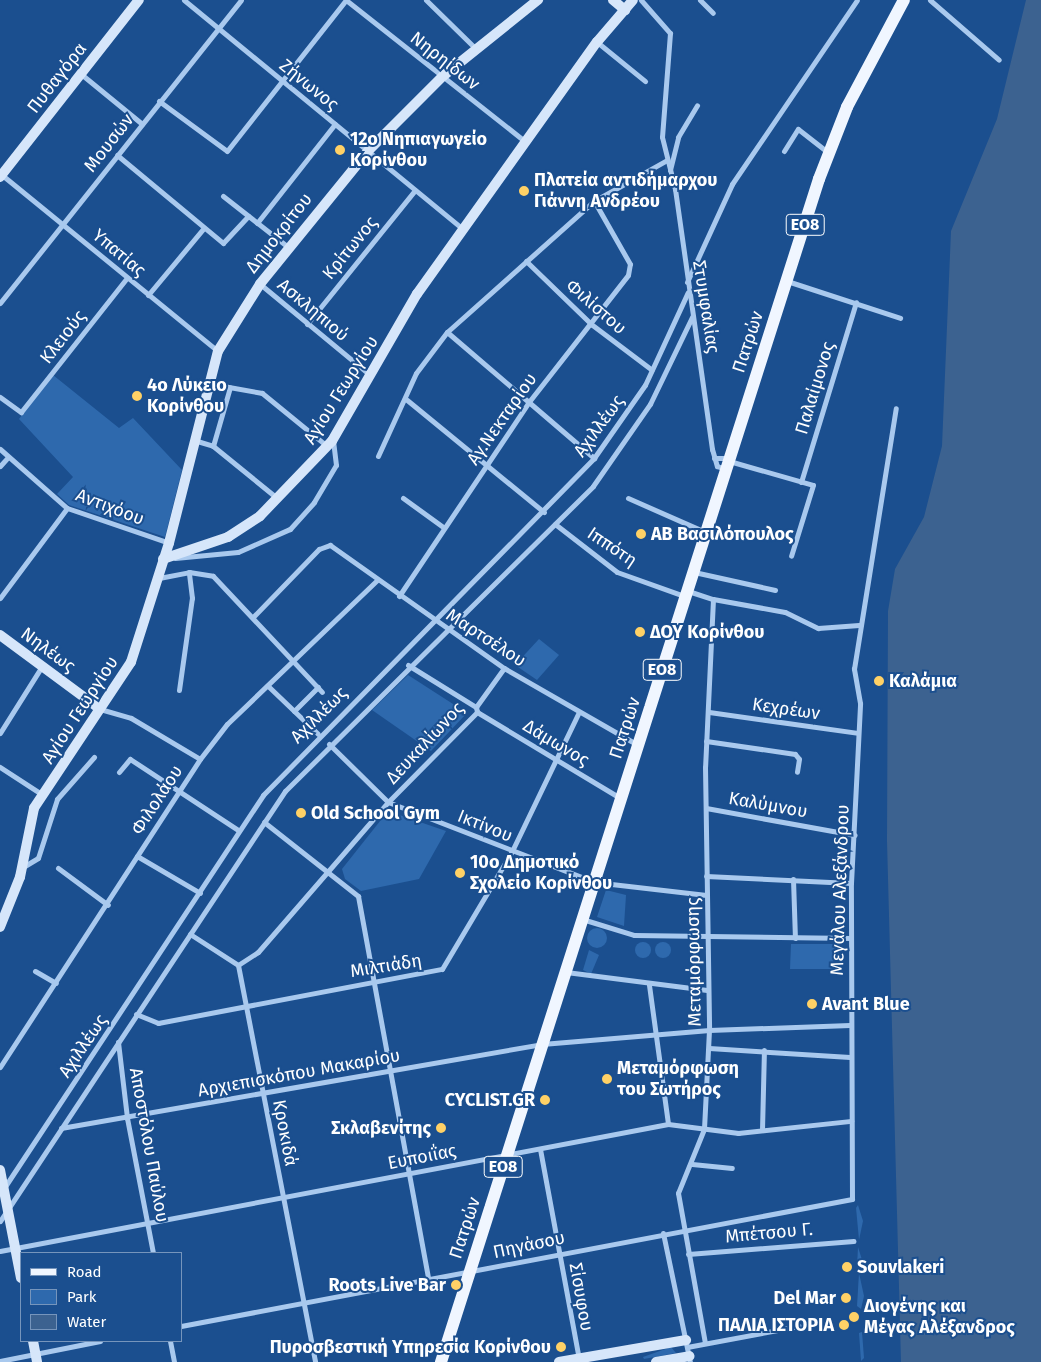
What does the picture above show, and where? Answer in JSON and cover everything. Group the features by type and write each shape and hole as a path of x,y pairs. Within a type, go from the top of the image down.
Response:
{"main road":[{"name":"Πατρών","path":"441,1362 786,281 829,153 861,77 904,0"},
{"path":"445,1348 448,1362"}],"street":[{"name":"Πυθαγόρα","path":"1,176 139,0"},
{"name":"Ζήνωνος","path":"184,0 463,229"},
{"name":"Μουσών","path":"0,303 241,0"},
{"path":"159,101 224,152 346,0"},
{"name":"Νηρηίδων","path":"346,0 526,142"},
{"path":"426,0 476,48"},
{"name":"Δημοκρίτου","path":"163,559 212,384 218,351 260,284 288,247 368,151 442,76 537,0"},
{"path":"613,0 625,10"},
{"name":"Αγίου Γεωργίου","path":"0,927 23,867 27,828 43,795 131,662 163,559 228,537 280,500 330,444 372,377 417,294 597,42 633,0"},
{"name":"Στυμφαλίας","path":"642,0 670,33 661,131 670,170 714,458"},
{"path":"700,0 713,14"},
{"path":"687,283 732,184 857,0"},
{"path":"930,0 999,60"},
{"path":"597,42 644,81"},
{"path":"81,74 142,124"},
{"path":"670,170 678,137 697,105"},
{"path":"257,223 335,124"},
{"path":"784,150 798,129 829,153"},
{"path":"117,155 203,229 225,243 248,216"},
{"path":"378,456 407,400 416,373 447,332 594,202 667,160"},
{"name":"Υπατίας","path":"1,176 63,224 218,351"},
{"name":"Κρίτωνος","path":"307,324 415,190"},
{"path":"223,196 288,247"},
{"name":"Αγ.Νεκταρίου","path":"399,596 443,527 528,403 628,275 630,264 594,202"},
{"path":"148,295 203,229"},
{"name":"Φιλίστου","path":"526,261 591,324 652,370"},
{"name":"Κλειούς","path":"0,397 19,413 127,278"},
{"path":"786,281 856,302 900,318"},
{"name":"Ασκληπιού","path":"260,284 372,377"},
{"name":"Αχιλλέως","path":"3,1194 200,893 238,830 263,795 318,734 544,512 594,458 652,370 688,292"},
{"name":"Παλαίμονος","path":"801,482 856,302"},
{"name":"Αχιλλέως","path":"0,1221 285,791 408,665 593,486 633,432 692,318"},
{"path":"447,332 594,458"},
{"path":"163,559 238,552 290,529 314,502 336,464 330,444 262,393 212,384"},
{"path":"213,446 230,387"},
{"path":"407,400 544,512"},
{"name":"Μεγάλου Αλεξάνδρου","path":"852,1199 850,1057 851,883 855,835 858,733 854,669 859,625 896,408"},
{"path":"197,440 213,446 280,500"},
{"name":"Αντιχόου","path":"0,449 67,508 169,543"},
{"path":"0,466 8,457"},
{"path":"728,462 716,466 714,458 813,485 791,556"},
{"path":"403,498 443,527"},
{"path":"628,498 706,533"},
{"path":"0,598 67,508"},
{"name":"Ιππότη","path":"555,524 617,572 686,594"},
{"name":"Μαρτσέλου","path":"253,617 326,544 504,668 638,745"},
{"path":"179,690 192,598 189,572"},
{"path":"158,578 189,572 213,576 320,689 294,711"},
{"path":"693,572 775,590"},
{"name":"Φιλολάου","path":"0,1067 108,904 178,791 227,724 376,580"},
{"path":"686,594 785,612 818,628 859,625"},
{"name":"Μεταμόρφωσης","path":"705,1343 678,1192 692,1164 704,1128 709,1048 706,895 706,741 709,712 713,599"},
{"name":"Νηλέως","path":"1,638 100,709"},
{"name":"Δάμωνος","path":"408,665 476,710 621,798"},
{"path":"0,734 42,666"},
{"name":"Δευκαλίωνος","path":"238,966 258,952 388,802 476,710 504,668"},
{"path":"268,686 318,734"},
{"path":"100,709 131,718 200,759"},
{"name":"Μιλτιάδη","path":"136,1014 158,1022 436,972 448,964 512,851 553,758 579,712"},
{"name":"Κεχρέων","path":"709,712 858,733"},
{"path":"706,741 795,754 799,759 797,772"},
{"name":"Ικτίνου","path":"329,744 388,802 594,882 706,895"},
{"path":"23,867 38,858 58,799 94,757"},
{"path":"119,772 130,759 238,830"},
{"path":"0,767 43,795"},
{"name":"Καλύμνου","path":"706,808 855,835"},
{"path":"264,822 358,896 388,1070 428,1278"},
{"path":"137,856 200,893"},
{"path":"58,868 108,904"},
{"path":"706,876 851,883"},
{"path":"793,879 795,938"},
{"path":"582,919 634,935 851,938"},
{"path":"190,934 238,966"},
{"name":"Κροκιδά","path":"238,966 315,1362"},
{"path":"35,971 56,983"},
{"path":"566,972 649,985 707,990"},
{"path":"649,985 653,1033 668,1124"},
{"name":"Αρχιεπισκόπου Μακαρίου","path":"61,1128 264,1095 388,1070 542,1044 653,1033 850,1025"},
{"name":"Αποστόλου Παύλου","path":"118,1041 127,1118 153,1252"},
{"path":"709,1048 764,1050 850,1057"},
{"path":"762,1130 764,1050"},
{"name":"Ευποιΐας","path":"0,1251 148,1225 668,1124 704,1128 762,1130 851,1121"},
{"name":"Σίσυφου","path":"540,1149 579,1360"},
{"path":"692,1164 732,1168"},
{"path":"0,1170 3,1194 8,1209 20,1272"},
{"name":"Πηγάσου","path":"182,1326 428,1278 470,1272 663,1233 684,1231 852,1199"},
{"path":"663,1233 688,1351"},
{"name":"Μπέτσου Γ.","path":"688,1254 853,1241"},
{"path":"656,1362 705,1343 799,1326"},
{"path":"33,1342 36,1357"},
{"path":"0,1361 36,1357 96,1342"},
{"path":"170,1342 174,1362"},
{"path":"559,1362 688,1351"}],"green space":[{"path":"53,375 119,428 133,418 182,470 165,537 69,505 57,494 73,477 19,419"},
{"path":"539,639 559,655 537,680 515,665"},
{"path":"408,675 467,713 431,751 372,710"},
{"path":"388,811 446,831 419,879 361,891 345,879 342,869"},
{"path":"606,890 626,895 624,926 597,917"},
{"path":"597,928 604,931 607,938 604,945 597,948 590,945 587,938 590,931"},
{"path":"640,942 646,942 651,947 649,956 640,958 635,953 635,947"},
{"path":"663,942 669,944 671,950 669,956 663,958 657,956 655,950 657,944"},
{"path":"791,944 839,944 839,969 790,969"},
{"path":"589,950 599,955 591,974 583,970"},
{"path":"858,1205 863,1221 859,1240 856,1208"},
{"path":"858,1247 863,1263 860,1269 857,1267"},
{"path":"859,1273 864,1296 861,1309 857,1306"},
{"path":"862,1332 864,1358 861,1361 859,1333"},
{"path":"671,1347 676,1353 644,1359 643,1357"}],"water":[{"path":"1026,0 1041,0 1041,1362 901,1362 887,841 888,611 895,569 924,517 942,446 951,231 997,119"}],"place":[{"name":"12ο Νηπιαγωγείο Κορίνθου","path":"340,150"},
{"name":"Πλατεία αντιδήμαρχου Γιάννη Ανδρέου","path":"524,191"},
{"name":"4ο Λύκειο Κορίνθου","path":"137,396"},
{"name":"ΑΒ Βασιλόπουλος","path":"641,534"},
{"name":"ΔΟΥ Κορίνθου","path":"640,632"},
{"name":"Καλάμια","path":"879,681"},
{"name":"Old School Gym","path":"301,813"},
{"name":"10ο Δημοτικό Σχολείο Κορίνθου","path":"460,873"},
{"name":"Avant Blue","path":"812,1004"},
{"name":"Μεταμόρφωση του Σωτήρος","path":"607,1079"},
{"name":"CYCLIST.GR","path":"545,1100"},
{"name":"Σκλαβενίτης","path":"441,1128"},
{"name":"Souvlakeri","path":"847,1267"},
{"name":"Roots Live Bar","path":"456,1285"},
{"name":"Del Mar","path":"846,1298"},
{"name":"Διογένης και Μέγας Αλέξανδρος","path":"854,1317"},
{"name":"ΠΑΛΙΑ ΙΣΤΟΡΙΑ","path":"844,1325"},
{"name":"Πυροσβεστική Υπηρεσία Κορίνθου","path":"561,1347"}]}
